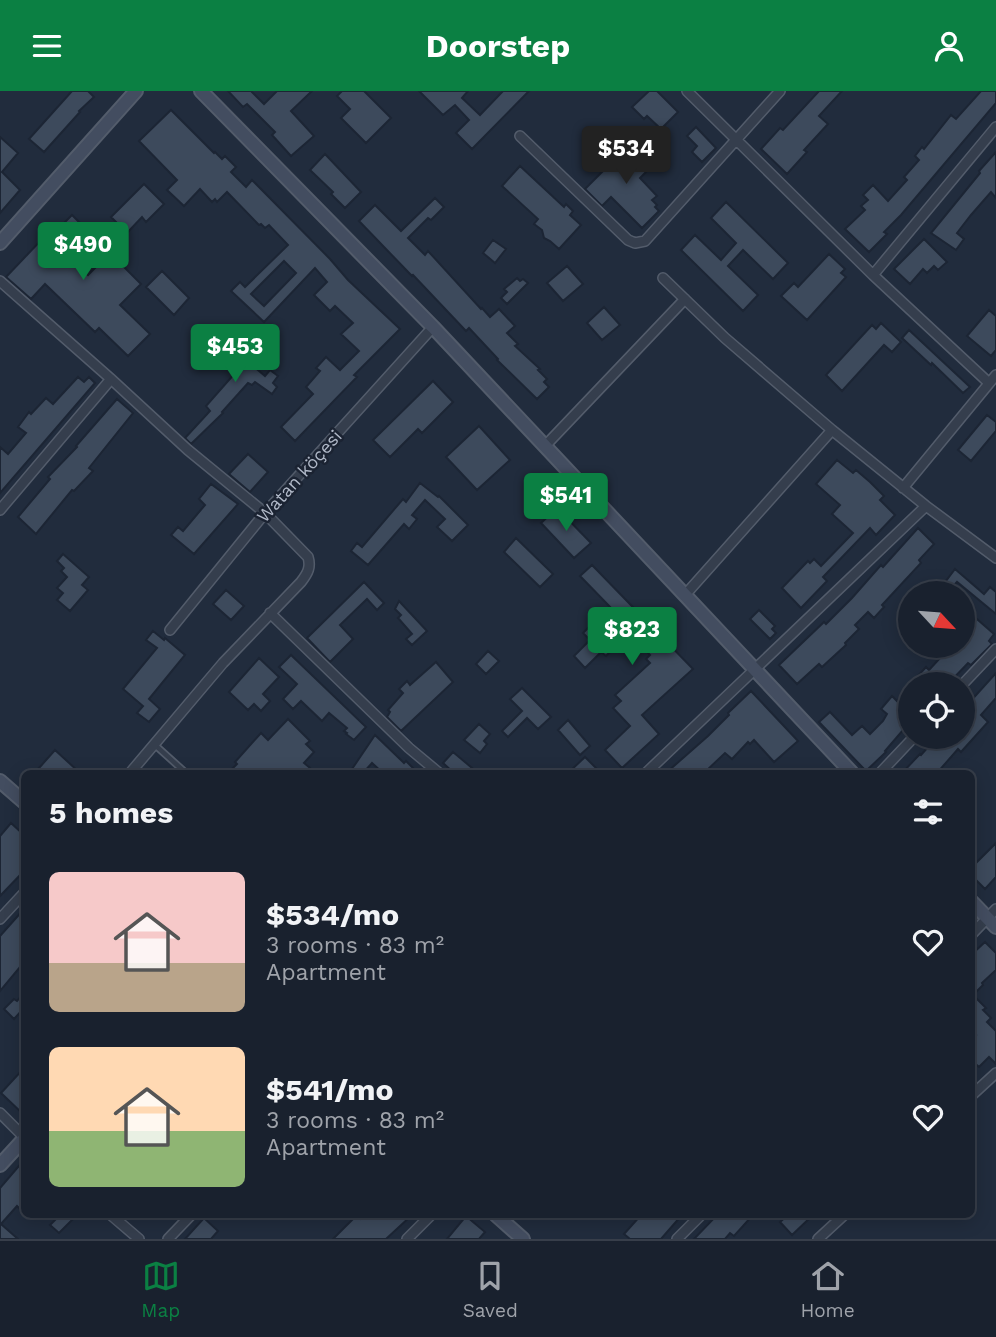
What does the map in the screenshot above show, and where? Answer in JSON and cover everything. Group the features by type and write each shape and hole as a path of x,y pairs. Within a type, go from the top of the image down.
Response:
{"main road":[{"path":"0,243 136,91"},
{"path":"201,91 433,327 849,770"},
{"path":"0,781 21,799"},
{"path":"975,904 993,918"},
{"path":"0,1165 21,1141"},
{"path":"499,1218 523,1239"}],"street":[{"path":"687,91 873,275 993,379 903,488"},
{"path":"520,136 628,240 635,243 645,241 780,91"},
{"path":"873,275 996,127"},
{"path":"663,278 724,338 832,430 996,558"},
{"path":"0,281 188,450 265,513 308,557 310,563 306,576 223,663 133,770"},
{"path":"545,446 685,299"},
{"name":"Watan köçesi","path":"170,630 265,513 433,327"},
{"path":"0,510 111,379"},
{"path":"685,595 832,430"},
{"path":"649,770 926,506"},
{"path":"270,613 409,748 435,770"},
{"path":"974,672 996,649"},
{"path":"883,770 903,749"},
{"path":"0,919 21,896"},
{"path":"975,932 993,918"},
{"path":"975,1091 996,1073"},
{"path":"0,1113 21,1135"},
{"path":"114,1218 139,1239"},
{"path":"168,1239 188,1218"},
{"path":"407,1239 428,1218"},
{"path":"677,1239 698,1218"},
{"path":"818,1239 841,1218"}],"lane":[{"path":"155,744 183,770"}],"building":[{"path":"72,91 88,91 94,97 44,152 29,139"},
{"path":"228,91 251,91 264,104 277,91 312,91 291,111 314,136 291,156 272,135 275,132 247,104 243,107"},
{"path":"342,91 364,91 391,118 366,143 341,118 350,109 337,96"},
{"path":"419,91 468,91 462,98 480,115 503,91 529,91 472,149 456,133 469,120 455,105 443,115"},
{"path":"649,91 657,91 678,112 661,129 647,116 644,119 632,107"},
{"path":"819,91 842,91 819,116 828,124 787,174 761,149 780,128 783,130"},
{"path":"981,91 996,91 996,103 869,252 845,229 865,210 861,206 868,200 863,195 873,185 888,201 907,180 904,177 919,160 915,156 922,147 924,149 951,115 956,119"},
{"path":"171,110 214,153 222,159 225,156 236,167 231,172 246,187 252,180 348,280 400,329 295,441 281,427 313,394 306,387 320,371 316,368 326,357 340,370 359,351 341,334 353,323 335,306 330,311 314,295 327,282 315,268 264,322 231,291 240,282 245,287 288,245 269,225 265,228 259,225 227,192 217,202 215,199 212,202 200,189 184,206 167,190 177,180 139,141","holes":["284,261 296,273 264,306 251,294"]},
{"path":"696,127 716,148 702,162 692,152 697,146 687,136"},
{"path":"0,137 18,153 2,172 20,190 0,213"},
{"path":"620,144 643,163 647,159 653,165 640,178 657,196 652,200 659,211 642,228 611,197 602,206 585,189 605,169 601,165"},
{"path":"996,152 996,198 991,192 957,233 964,239 956,250 931,233"},
{"path":"325,154 361,192 345,208 310,170"},
{"path":"520,166 564,207 566,204 573,211 570,215 581,225 559,249 544,238 542,230 534,224 538,219 502,186"},
{"path":"144,184 164,204 146,222 142,217 127,233 111,217"},
{"path":"435,198 444,207 431,220 428,218 408,238 425,255 428,251 490,317 499,309 515,326 507,333 518,344 515,346 547,379 544,382 549,387 537,399 469,328 466,331 359,221 375,205 401,231"},
{"path":"726,202 788,263 773,279 743,250 728,266 758,295 743,311 681,250 695,235 721,260 736,243 711,218"},
{"path":"72,215 141,284 120,305 150,334 128,356 99,328 95,332 45,284 31,299 6,277 46,235 49,238","holes":["77,236 102,261 88,275 62,250"]},
{"path":"924,239 947,262 938,270 934,266 927,273 923,269 910,284 894,269"},
{"path":"493,240 506,249 495,263 483,253"},
{"path":"829,254 845,269 841,273 846,277 807,320 781,296 794,283 798,287"},
{"path":"567,266 583,284 563,301 547,283"},
{"path":"162,271 189,298 174,315 146,287"},
{"path":"517,278 528,283 507,304 501,298 507,292 504,289"},
{"path":"604,307 620,325 602,340 587,323"},
{"path":"989,310 996,316 996,350 991,356 967,336"},
{"path":"881,323 901,342 892,352 884,345 842,391 826,375 872,325 876,329"},
{"path":"909,330 970,387 963,393 902,338"},
{"path":"233,334 245,346 250,342 262,353 251,364 265,376 270,370 278,376 273,383 277,387 272,394 255,382 252,385 248,383 223,413 191,444 185,438 210,411 206,406 243,364 223,344"},
{"path":"78,377 84,382 89,377 95,383 0,493 0,447 8,454 26,433 18,427 29,412 31,414 46,398 53,404"},
{"path":"433,381 453,402 422,433 418,429 390,457 373,440"},
{"path":"117,399 133,413 89,468 93,471 72,490 36,534 18,517 50,479 48,477"},
{"path":"987,415 996,422 996,431 971,461 958,450"},
{"path":"479,426 510,460 477,490 446,457"},
{"path":"248,454 268,472 250,492 229,474"},
{"path":"837,460 853,473 856,470 870,482 884,496 880,500 895,515 876,535 870,528 823,577 827,581 801,608 782,588 808,561 810,563 814,559 821,566 853,533 832,514 840,505 816,484"},
{"path":"420,483 439,496 468,525 452,541 437,527 445,519 425,500 412,515 417,519 409,529 404,524 368,565 351,551 357,543 362,547 403,499 406,502"},
{"path":"211,484 238,504 194,554 171,535 178,527 183,531 205,505 199,499"},
{"path":"557,508 591,543 574,558 541,523"},
{"path":"918,528 934,544 904,581 898,581 898,588 874,618 868,612 855,625 859,629 846,645 822,667 819,664 797,684 779,665 824,622 826,624 881,565 883,567"},
{"path":"516,538 553,574 540,587 504,552"},
{"path":"63,554 89,577 82,585 88,590 70,611 57,600 63,593 57,588 67,577 61,571 64,568 57,561"},
{"path":"592,565 693,669 642,715 659,734 622,768 605,750 630,726 613,708 621,701 615,695 650,663 646,659 650,655 629,633 606,656 601,652 585,668 574,656 590,640 583,633 595,621 600,626 615,612 580,576"},
{"path":"955,569 969,581 946,581"},
{"path":"364,582 384,603 377,610 367,599 340,625 353,639 330,662 307,638"},
{"path":"975,586 984,594 990,587 996,592 996,614 975,597"},
{"path":"226,590 244,606 231,620 213,604"},
{"path":"399,601 427,631 412,645 406,639 412,634 398,618 401,615 395,609"},
{"path":"759,610 775,626 772,629 776,633 770,639 750,619"},
{"path":"975,617 994,634 989,641 992,644 971,665 968,663 959,672 922,672 926,667 929,670 940,658 975,658"},
{"path":"153,631 185,655 149,699 160,709 149,722 137,713 143,706 123,689 157,648 146,640"},
{"path":"488,651 499,661 486,674 476,664"},
{"path":"291,655 366,727 354,740 344,731 347,728 329,713 322,721 301,701 293,709 283,699 297,684 279,667"},
{"path":"259,658 279,677 263,694 270,701 261,711 254,704 248,710 229,692"},
{"path":"436,662 453,682 401,731 387,717 390,712 388,710 403,693 399,689 407,681 410,685"},
{"path":"996,673 996,698 981,715 988,722 975,736 975,696"},
{"path":"522,688 551,717 538,729 527,718 508,737 502,731 522,711 510,699"},
{"path":"751,691 798,741 774,762 754,740 750,744 748,742 732,759 725,753 707,770 669,770 708,736"},
{"path":"892,696 898,700 898,736 886,752 865,770 819,722 830,712 852,735 862,726 870,734 883,721 887,714 881,709"},
{"path":"288,719 310,741 306,744 314,752 304,763 312,770 231,770 261,733 268,740"},
{"path":"568,720 590,746 580,755 558,730"},
{"path":"479,724 490,734 480,753 464,740"},
{"path":"375,735 415,770 380,770 372,763 366,770 352,769"},
{"path":"926,749 958,749 940,770 905,770"},
{"path":"55,750 77,770 41,770 39,768"},
{"path":"453,752 474,770 451,770 443,763"},
{"path":"585,757 598,770 571,770"},
{"path":"11,823 21,832 21,874 0,896 0,836"},
{"path":"996,843 996,877 985,889 975,879 975,864"},
{"path":"21,912 21,968 0,991 0,936"},
{"path":"985,942 996,953 996,970 975,993 975,951"},
{"path":"21,996 21,1011 14,1019 4,1009 14,999 17,1001"},
{"path":"975,997 986,1008 983,1010 991,1018 987,1022 996,1031 996,1064 989,1057 979,1067 975,1064"},
{"path":"21,1071 21,1112 1,1093"},
{"path":"21,1164 21,1208 17,1206 1,1224 18,1239 0,1239 0,1188"},
{"path":"57,1218 74,1218 59,1233 50,1225"},
{"path":"204,1218 218,1231 211,1239 185,1239"},
{"path":"354,1218 409,1218 386,1239 333,1239"},
{"path":"464,1218 468,1218 485,1232 479,1239 447,1239"},
{"path":"638,1218 679,1218 661,1239 630,1239 624,1234"},
{"path":"714,1218 750,1218 734,1236 730,1233 725,1239 694,1239"},
{"path":"785,1218 810,1218 792,1235 780,1222"}]}
